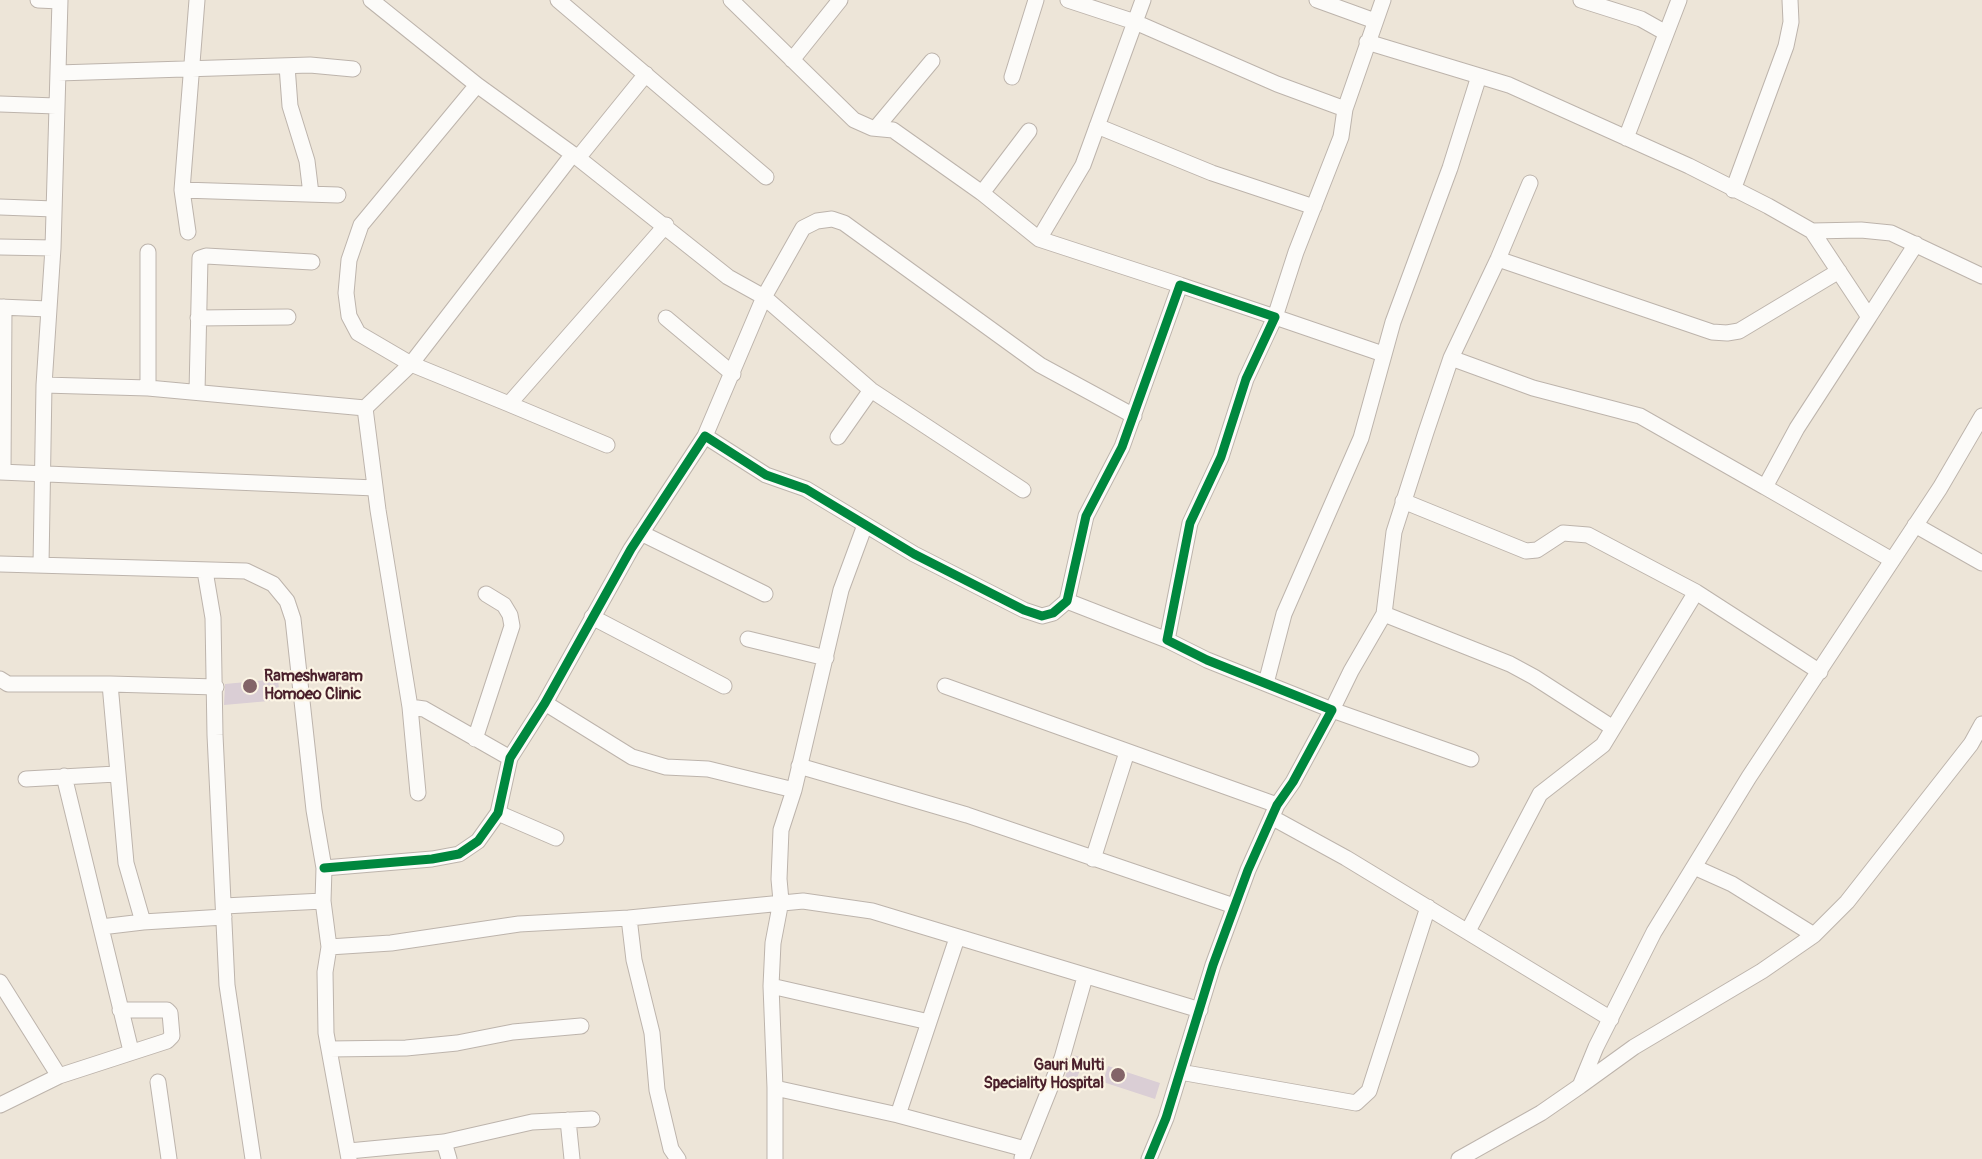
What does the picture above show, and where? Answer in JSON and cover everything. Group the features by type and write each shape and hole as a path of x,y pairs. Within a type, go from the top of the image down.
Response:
{"street":[{"path":"38,0 60,0 53,248 41,474 41,565"},
{"path":"188,232 182,190 197,0"},
{"path":"371,0 477,85 666,225 728,277 764,297 871,390 1023,490"},
{"path":"558,0 766,177"},
{"path":"730,0 854,120 876,128 893,129 982,193 1039,238 1383,354"},
{"path":"792,60 840,0"},
{"path":"1012,77 1036,0"},
{"path":"1068,0 1135,22 1268,80 1345,109"},
{"path":"1039,238 1076,180 1143,0"},
{"path":"1317,0 1374,21"},
{"path":"1167,640 1190,523 1221,457 1246,379 1275,317 1341,137 1345,109 1383,0"},
{"path":"1581,0 1641,19 1666,33"},
{"path":"1626,138 1679,0"},
{"path":"1734,190 1786,46 1791,22 1791,0"},
{"path":"1367,42 1509,85 1689,166 1812,231 1869,317"},
{"path":"876,128 932,62"},
{"path":"58,73 286,66 353,69"},
{"path":"286,66 290,106 307,161 311,194"},
{"path":"44,386 148,388 244,399 365,408 411,364 575,156 646,74"},
{"path":"1266,682 1284,614 1361,438 1383,354 1450,168 1479,76"},
{"path":"477,85 361,225 349,260 346,293 349,316 358,333 411,364 607,446"},
{"path":"0,104 56,106"},
{"path":"1097,126 1212,173 1314,207"},
{"path":"982,193 1029,131"},
{"path":"1149,1159 1234,906 1275,812 1332,710 1350,671 1384,614 1394,532 1451,358 1498,259 1530,183"},
{"path":"182,190 338,195"},
{"path":"0,207 54,209"},
{"path":"324,868 432,859 459,854 478,841 498,813 510,758 545,703 641,533 705,436 764,297 803,228 817,220 832,219 844,223 1040,365 1134,416"},
{"path":"509,404 666,225"},
{"path":"1812,231 1861,230 1891,233 1982,276"},
{"path":"1765,487 1803,419 1916,244"},
{"path":"0,247 53,248"},
{"path":"148,252 148,388"},
{"path":"197,392 199,264 202,256 312,262"},
{"path":"1498,259 1712,332 1727,333 1739,331 1839,271"},
{"path":"705,436 766,475 806,489 914,554 1024,610 1042,616 1053,613 1067,601 1086,516 1122,447 1180,285"},
{"path":"48,309 2,307 1,472 375,488"},
{"path":"198,318 288,317"},
{"path":"666,318 733,374"},
{"path":"1451,358 1533,388 1640,416 1892,560"},
{"path":"838,437 871,390"},
{"path":"365,408 375,488 410,707 418,792"},
{"path":"1580,1086 1654,932 1749,777 1915,525 1982,416"},
{"path":"1403,501 1526,551 1537,550 1563,533 1588,535 1696,592 1820,672"},
{"path":"775,1159 771,986 773,943 781,902 779,879 781,830 794,790 841,590 865,525"},
{"path":"1915,525 1982,563"},
{"path":"641,533 765,594"},
{"path":"0,564 246,571 273,584 287,601 293,619 300,667 314,810 324,868 323,901 329,947 326,972 329,1049 349,1155 444,1142 531,1122 592,1119"},
{"path":"205,571 213,618 227,985 254,1159"},
{"path":"1467,931 1539,794 1603,745 1696,592"},
{"path":"475,739 512,626 510,615 504,605 486,594"},
{"path":"1067,601 1167,640 1207,660 1332,710 1471,759"},
{"path":"1384,614 1510,664 1534,676 1613,728"},
{"path":"592,617 724,686"},
{"path":"748,639 826,658"},
{"path":"0,679 8,684 216,687"},
{"path":"110,684 116,774 126,863 143,922"},
{"path":"945,686 1127,752 1275,812 1611,1019"},
{"path":"545,703 632,757 666,767 708,769 794,790"},
{"path":"410,707 424,709 510,758"},
{"path":"1459,1159 1541,1113 1634,1047 1762,971 1814,935 1847,902 1976,748 1982,724"},
{"path":"1093,858 1127,752"},
{"path":"799,766 967,814 1234,906"},
{"path":"26,779 116,774"},
{"path":"64,776 131,1052"},
{"path":"498,813 556,838"},
{"path":"1694,867 1732,884 1814,935"},
{"path":"101,927 323,901"},
{"path":"329,947 391,943 519,924 629,918 803,901 872,911 1200,1010"},
{"path":"1180,1072 1356,1103 1369,1091 1428,907"},
{"path":"629,918 634,960 652,1033 657,1090 671,1149 678,1159"},
{"path":"898,1115 957,938"},
{"path":"775,1088 898,1115 1024,1154 1062,1058 1085,977"},
{"path":"0,982 59,1076"},
{"path":"771,986 929,1022"},
{"path":"0,1105 59,1076 169,1040 173,1031 170,1013 160,1009 120,1010"},
{"path":"329,1049 406,1048 457,1043 513,1032 580,1026"},
{"path":"158,1082 169,1159"},
{"path":"568,1120 572,1159"},
{"path":"444,1142 449,1159"}],"building":[{"path":"278,679 280,700 224,705 225,684"},
{"path":"1073,1055 1084,1058 1075,1084 1064,1080"},
{"path":"1108,1066 1160,1083 1155,1099 1103,1082"}],"cycle path":[{"path":"324,868 432,859 459,854 478,841 498,813 510,758 545,703 631,549 705,436 766,475 806,489 914,554 1024,610 1042,616 1053,613 1067,601 1086,516 1122,447 1180,285 1275,317 1246,379 1221,457 1190,523 1167,640 1207,660 1332,710 1293,782 1277,805 1248,870 1213,965 1166,1118 1149,1159"}],"place":[{"name":"Rameshwaram Homoeo Clinic","path":"250,686"},
{"name":"Gauri Multi Speciality Hospital","path":"1118,1075"}]}
